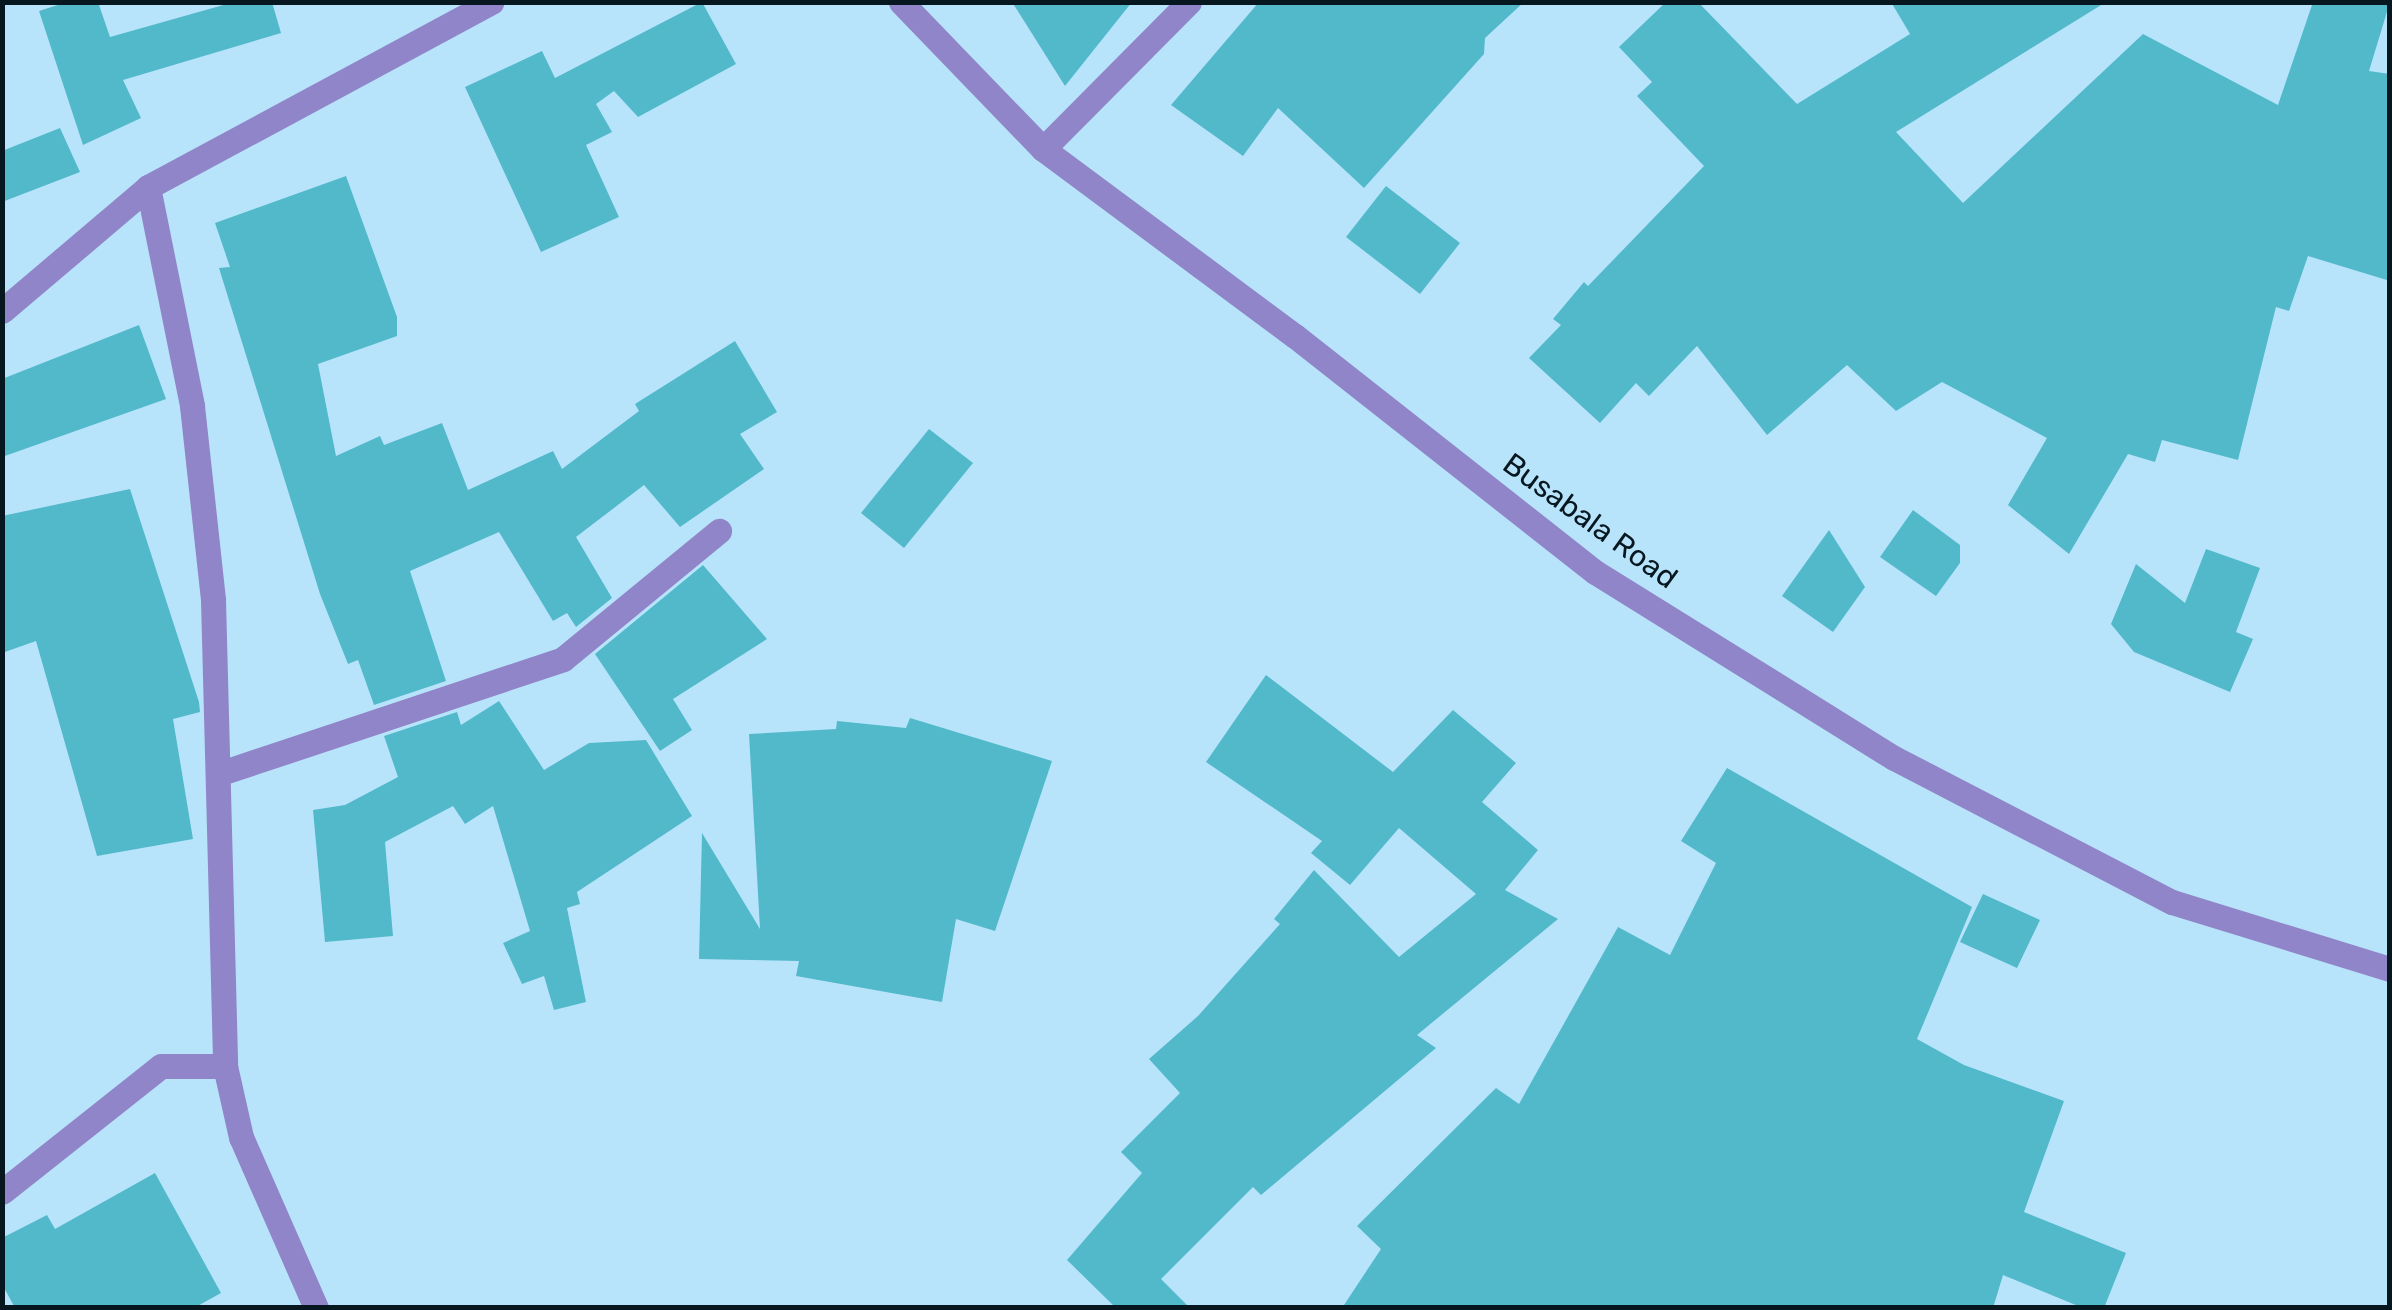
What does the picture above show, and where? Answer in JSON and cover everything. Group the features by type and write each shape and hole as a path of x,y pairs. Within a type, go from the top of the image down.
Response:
{"street":[{"path":"2,311 148,187 491,2"},
{"name":"Busabala Road","path":"901,2 1043,149 1295,336 1594,572 1894,758 2172,902 2390,970"},
{"path":"1043,149 1189,2"},
{"path":"148,187 192,406 213,600 222,774 225,1066 241,1136 316,1308"},
{"path":"222,774 563,659 719,531"},
{"path":"2,1192 161,1066 225,1066"}],"building":[{"path":"67,2 98,2 110,37 234,2 272,2 281,33 123,80 141,118 83,145 39,11"},
{"path":"702,2 736,64 638,117 614,91 596,104 612,132 586,145 619,217 541,252 465,87 542,51 555,78"},
{"path":"1012,2 1132,2 1065,86"},
{"path":"1259,2 1524,2 1485,38 1484,54 1364,188 1278,108 1243,156 1171,105"},
{"path":"1666,2 1698,2 1797,104 1910,34 1891,2 2106,2 1896,132 1963,203 2143,34 2278,105 2313,2 2390,2 2369,71 2390,74 2390,281 2308,256 2289,311 2276,307 2238,460 2162,440 2155,462 2128,454 2069,554 2008,505 2047,438 1942,382 1896,411 1847,365 1767,435 1697,346 1649,396 1636,383 1600,423 1529,358 1561,325 1553,319 1584,282 1588,286 1704,166 1637,96 1652,82 1619,47"},
{"path":"60,128 80,172 2,202 2,151"},
{"path":"346,176 397,317 397,336 318,364 336,456 380,436 384,445 442,423 468,490 553,451 562,469 639,411 635,404 735,341 777,412 740,434 764,469 680,527 644,485 576,537 612,598 576,627 567,613 553,621 499,532 410,571 446,681 374,705 358,660 348,664 320,594 219,268 230,267 215,223"},
{"path":"1386,186 1460,243 1420,294 1346,237"},
{"path":"139,325 166,399 2,457 2,379"},
{"path":"929,429 973,463 904,548 861,513"},
{"path":"130,489 199,702 200,712 173,719 193,839 97,856 36,641 2,653 2,516"},
{"path":"1913,510 1960,545 1960,563 1936,596 1880,557"},
{"path":"1829,530 1865,587 1833,632 1782,596"},
{"path":"2206,549 2260,568 2236,632 2253,639 2230,692 2134,652 2111,624 2136,564 2185,603"},
{"path":"703,565 767,639 673,699 692,730 660,751 595,654"},
{"path":"1266,675 1393,772 1453,710 1516,763 1482,802 1538,850 1505,890 1558,919 1417,1035 1436,1048 1261,1195 1253,1187 1161,1279 1190,1308 1116,1308 1067,1260 1142,1173 1121,1152 1180,1093 1149,1059 1198,1016 1280,924 1274,919 1314,870 1399,957 1476,894 1399,828 1350,885 1311,853 1322,841 1206,762"},
{"path":"499,701 544,770 589,743 646,740 692,816 577,892 580,904 567,908 586,1002 554,1010 544,976 522,984 503,943 530,931 493,806 465,824 453,806 385,842 393,936 325,942 313,810 345,805 398,777 384,736 457,712 461,725"},
{"path":"910,718 1052,761 995,931 956,919 942,1002 796,976 799,961 699,959 702,833 760,929 749,734 836,729 837,721 906,728"},
{"path":"1727,768 1972,907 1917,1039 1964,1065 2064,1101 2024,1212 2126,1253 2104,1308 2083,1308 2003,1275 1993,1308 1342,1308 1381,1249 1357,1226 1496,1088 1519,1104 1618,927 1670,955 1716,863 1681,841"},
{"path":"1983,894 2040,920 2017,968 1960,942"},
{"path":"155,1173 221,1293 194,1308 15,1308 2,1284 2,1238 47,1215 55,1229"}]}
